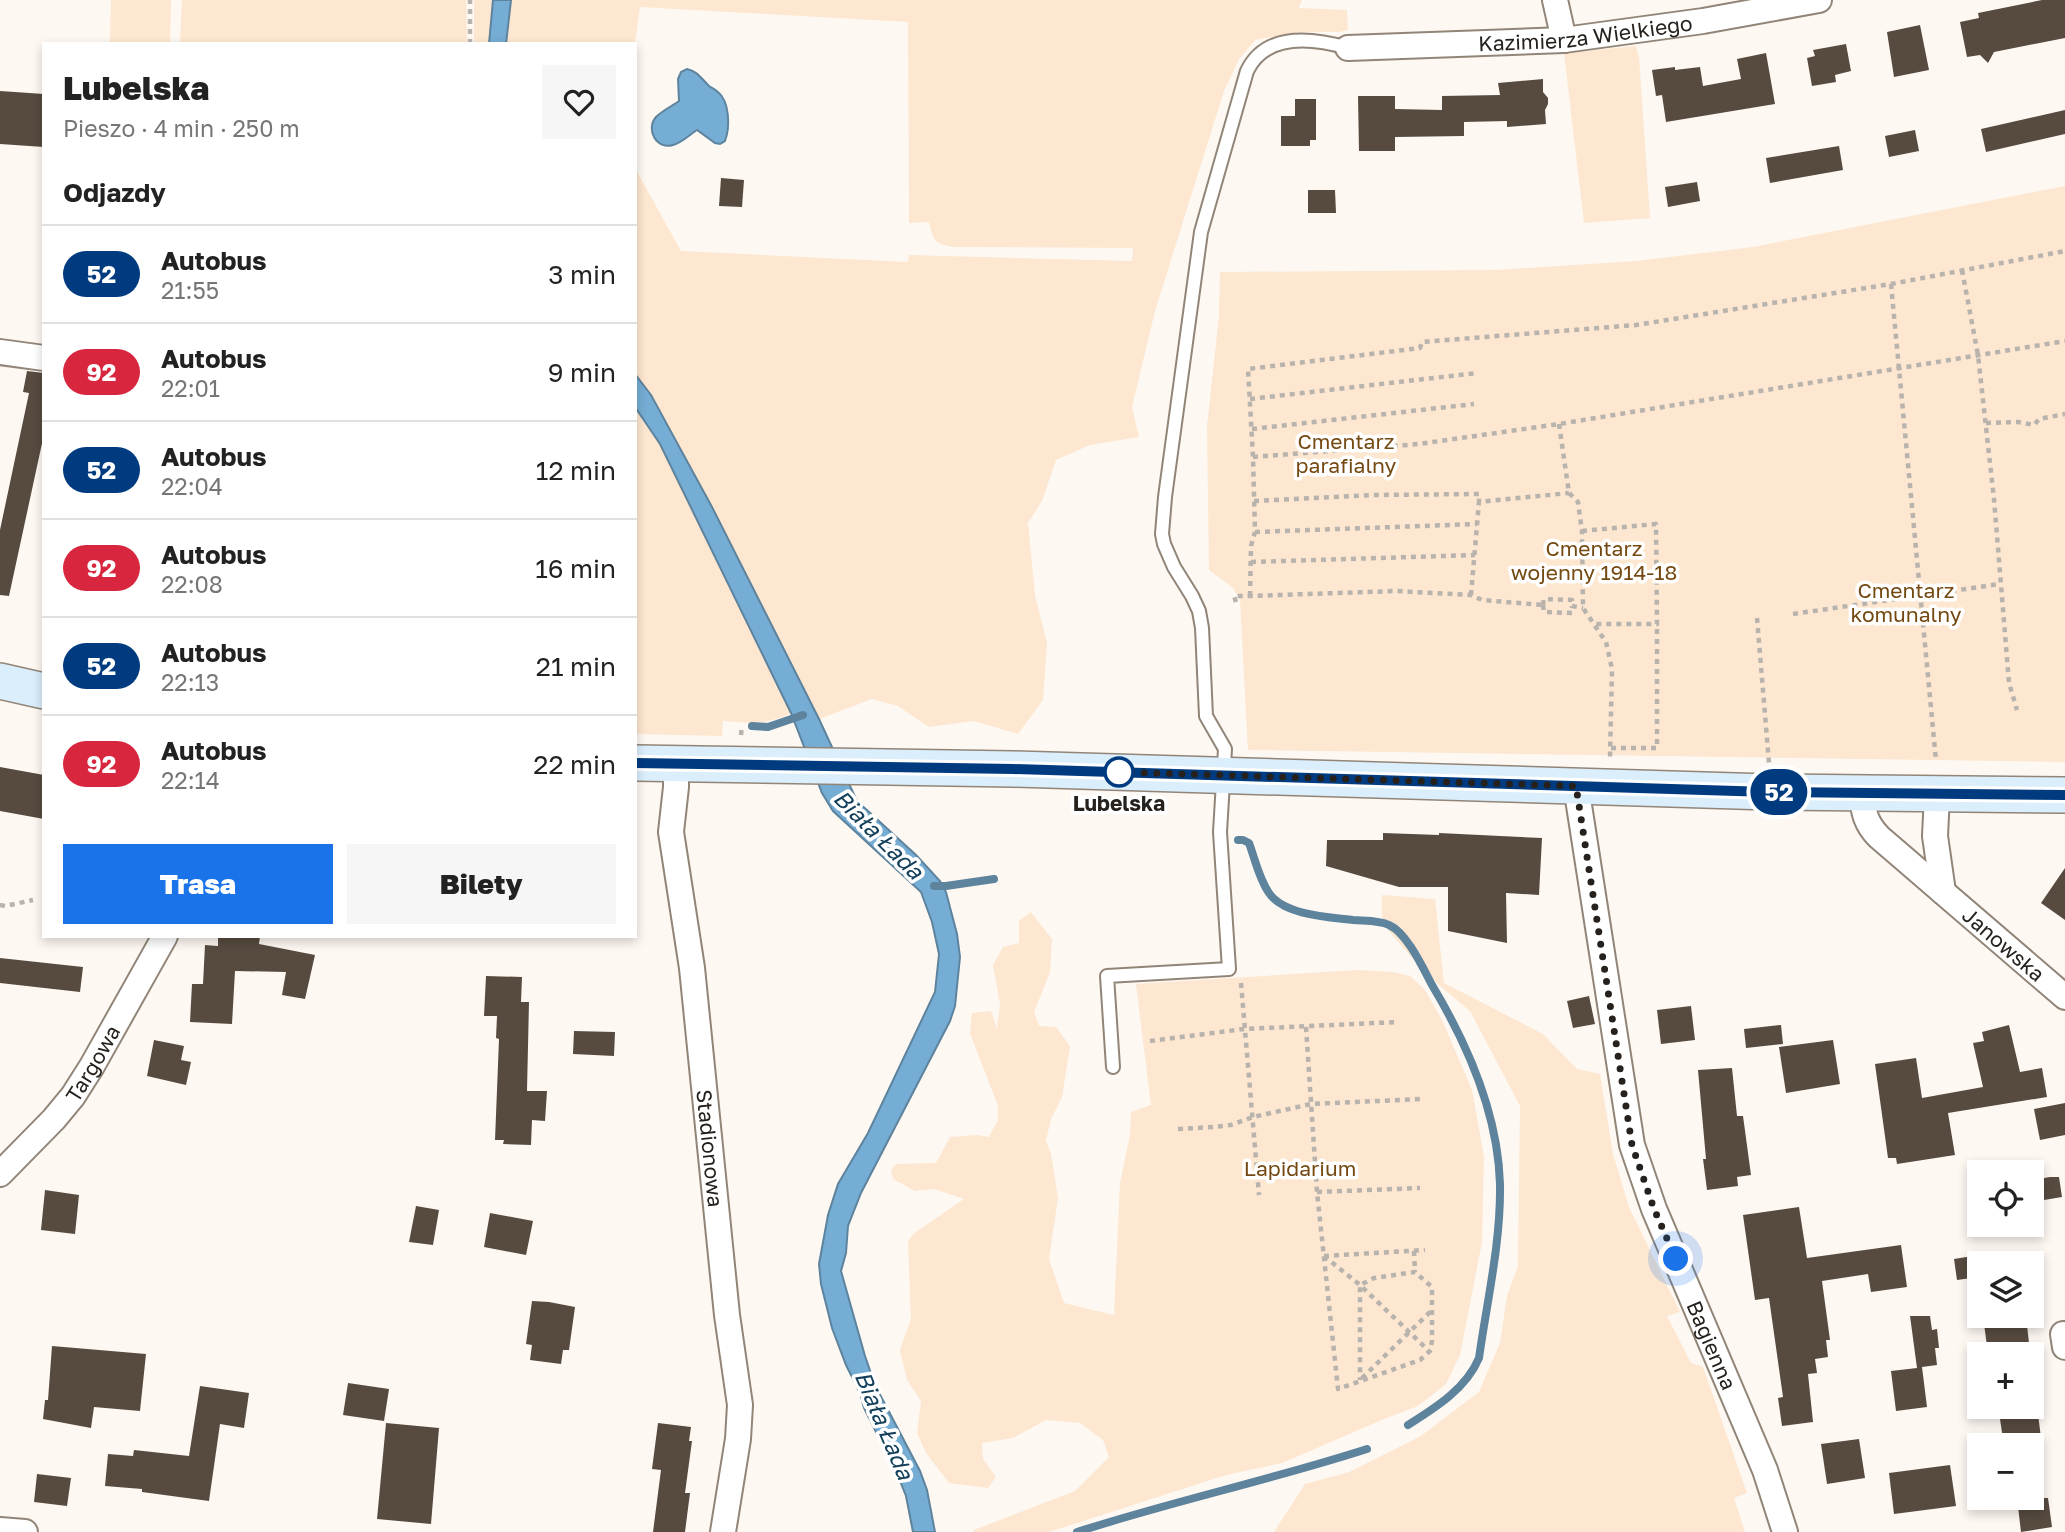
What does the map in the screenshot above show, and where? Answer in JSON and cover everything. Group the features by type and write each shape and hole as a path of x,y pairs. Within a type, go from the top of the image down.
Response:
{"street":[{"path":"1555,0 1564,40"},
{"name":"Kazimierza Wielkiego","path":"1348,48 1564,40 1703,21 1819,0"},
{"path":"0,352 42,358"},
{"path":"0,681 42,691"},
{"path":"637,763 867,766 1862,794 1936,778 2065,795"},
{"name":"Stadionowa","path":"676,764 671,832 692,968 726,1301 740,1405 738,1439 723,1532"},
{"name":"Janowska","path":"1936,778 1935,836 1943,892"},
{"name":"Bagienna","path":"1576,786 1632,1145 1654,1209 1765,1470 1785,1532"},
{"name":"Janowska","path":"1862,794 1865,818 1890,848 2065,997"},
{"name":"Targowa","path":"0,1174 54,1119 80,1085 164,938"},
{"path":"0,1530 25,1532"}],"lane":[{"path":"1113,1067 1107,976 1228,969 1220,832 1225,749 1206,716 1199,611 1169,557 1162,534 1201,232 1251,62 1266,48 1288,41 1326,43 1348,48"}],"path":[{"path":"470,0 470,42"},
{"path":"1250,596 1251,546 1255,532 1248,369 1420,348 1422,342 1636,325 1891,284 2065,251"},
{"path":"1962,270 1978,355 1994,499 2009,683 2017,710"},
{"path":"1891,284 1936,778"},
{"path":"1253,457 1419,444 1559,424 2065,341"},
{"path":"1250,399 1477,373"},
{"path":"1252,429 1474,404"},
{"path":"1986,424 2018,422 2034,425 2039,419 2065,414"},
{"path":"1559,424 1569,493 1578,502 1582,531 1583,608 1606,642 1612,669 1610,757"},
{"path":"1479,502 1569,493"},
{"path":"1254,501 1372,495 1479,494 1471,595"},
{"path":"1255,532 1477,524"},
{"path":"1582,531 1656,524 1657,748 1610,748"},
{"path":"1251,562 1475,555"},
{"path":"1793,614 2001,584"},
{"path":"1236,602 1234,596 1396,592 1471,595 1482,600 1543,606"},
{"path":"1544,599 1572,600 1573,606 1572,613 1544,612 1543,606 1544,599"},
{"path":"1573,606 1583,608"},
{"path":"1757,618 1769,759"},
{"path":"1594,624 1657,624"},
{"path":"0,905 33,900"},
{"path":"1228,969 1241,978 1259,1195"},
{"path":"1150,1041 1244,1029 1398,1023"},
{"path":"1306,1027 1317,1192 1338,1389 1420,1360 1430,1351 1432,1287 1415,1272 1414,1251"},
{"path":"1178,1129 1231,1125 1253,1117 1311,1104 1422,1100"},
{"path":"1317,1192 1420,1188"},
{"path":"1323,1256 1425,1250"},
{"path":"1323,1256 1360,1285 1430,1351"},
{"path":"1360,1285 1374,1278 1415,1272"},
{"path":"1360,1285 1360,1380"},
{"path":"1360,1380 1432,1310"}],"green space":[{"path":"111,0 171,0 170,42 110,42"},
{"path":"182,0 466,0 467,42 180,42"},
{"path":"474,0 493,0 489,42 474,42"},
{"path":"511,0 1302,0 1299,8 1347,10 1348,30 1297,32 1255,40 1239,59 1224,91 1155,311 1132,407 1139,437 1090,445 1056,460 1042,501 1028,523 1035,595 1047,643 1043,700 1018,734 974,721 929,727 898,706 872,699 819,719 712,507 651,395 637,377 637,172 681,251 908,262 909,255 1132,261 1133,248 955,247 936,241 929,222 909,223 908,22 640,7 635,42 506,42"},
{"path":"1636,46 1650,218 1584,223 1564,53"},
{"path":"2065,186 2065,762 1248,750 1240,600 1233,588 1209,570 1207,426 1219,316 1220,272 1495,270 1637,261 1753,247"},
{"path":"637,410 660,444 791,713 750,723 723,721 722,736 637,734"},
{"path":"1382,895 1435,899 1444,983 1543,1034 1577,1069 1600,1074 1613,1154 1629,1207 1680,1312 1667,1316 1691,1363 1703,1367 1747,1493 1734,1498 1745,1532 1274,1532 1305,1484 1349,1472 1421,1436 1479,1392 1500,1343 1507,1296 1518,1266 1520,1106 1470,1011 1426,974 1382,923"},
{"name":"Lapidarium","path":"1031,912 1052,939 1050,972 1034,1012 1039,1026 1056,1027 1070,1046 1062,1097 1051,1119 1046,1140 1058,1198 1049,1259 1064,1303 1114,1315 1120,1183 1130,1135 1131,1112 1151,1105 1136,984 1357,970 1410,976 1425,990 1443,1022 1472,1090 1484,1157 1482,1242 1460,1355 1446,1384 1418,1406 1282,1463 1226,1475 1049,1532 974,1532 1075,1491 1109,1457 1103,1440 1080,1423 1046,1420 1013,1438 982,1443 983,1459 996,1477 988,1488 949,1483 926,1453 917,1433 921,1401 907,1380 900,1350 911,1319 908,1242 913,1234 964,1199 934,1189 915,1191 893,1179 891,1170 896,1164 936,1163 950,1137 989,1137 998,1120 998,1106 970,1033 972,1013 991,1011 997,1029 1000,1004 993,965 1003,947 1019,943 1019,921"}],"water":[{"path":"493,0 511,0 506,42 489,42"},
{"path":"687,69 717,91 725,102 728,129 725,141 720,144 697,130 673,145 662,145 654,138 653,122 658,115 679,101 678,79 681,72"},
{"name":"Biała Łada","path":"637,377 651,395 712,507 819,719 857,801 940,881 946,892 957,934 960,957 955,1006 950,1021 861,1193 848,1226 846,1253 841,1271 875,1385 920,1471 927,1490 935,1532 913,1532 906,1496 864,1408 832,1328 819,1264 828,1215 838,1184 868,1133 935,992 939,954 932,922 921,892 833,811 822,793 791,713 660,444 637,410"}],"building":[{"path":"2042,0 2065,0 2065,38 1994,52 1988,63 1980,55 1967,57 1960,22 1979,18 1978,13"},
{"path":"1920,25 1929,70 1894,77 1887,32"},
{"path":"1846,44 1851,71 1835,75 1836,82 1812,86 1807,58 1815,56 1813,50"},
{"path":"1766,53 1775,104 1666,122 1662,95 1656,96 1652,70 1700,67 1703,86 1741,79 1737,59"},
{"path":"1543,79 1543,92 1548,98 1546,124 1507,127 1507,121 1464,122 1464,136 1395,137 1395,151 1359,151 1358,96 1395,96 1395,109 1442,110 1442,96 1500,95 1498,83"},
{"path":"0,91 42,94 42,147 0,144"},
{"path":"1295,99 1316,99 1316,140 1310,140 1310,146 1281,146 1281,116 1295,116"},
{"path":"2065,110 2065,134 1986,152 1981,129"},
{"path":"1915,130 1919,151 1889,157 1885,136"},
{"path":"1839,146 1843,170 1770,183 1766,158"},
{"path":"721,178 744,180 742,207 719,206"},
{"path":"1697,182 1700,201 1668,207 1665,187"},
{"path":"1308,190 1335,190 1336,213 1308,213"},
{"path":"27,371 42,373 42,443 9,596 0,595 0,530 29,393 23,392"},
{"path":"0,767 42,775 42,819 0,811"},
{"path":"1383,833 1542,838 1539,895 1506,893 1507,943 1448,931 1448,887 1399,887 1326,866 1327,840 1383,840"},
{"path":"2065,868 2065,920 2041,903"},
{"path":"218,938 260,938 259,944 315,955 305,999 282,995 286,972 235,971 232,1024 190,1022 192,984 203,984 205,945 218,946"},
{"path":"0,958 83,967 80,992 0,983"},
{"path":"486,976 522,977 521,1002 529,1002 527,1091 547,1091 545,1121 532,1120 531,1145 503,1144 504,1140 495,1140 499,1039 496,1038 497,1016 484,1016"},
{"path":"1589,996 1595,1024 1573,1028 1567,1001"},
{"path":"1691,1006 1695,1040 1661,1044 1657,1010"},
{"path":"1781,1025 1783,1044 1746,1048 1744,1029"},
{"path":"2009,1025 2020,1072 2042,1068 2047,1097 1948,1113 1955,1155 1897,1164 1896,1158 1888,1158 1875,1064 1916,1058 1922,1098 1983,1087 1973,1043 1984,1041 1982,1032"},
{"path":"574,1031 615,1032 614,1056 573,1054"},
{"path":"154,1040 184,1046 181,1060 191,1062 186,1085 147,1076"},
{"path":"1833,1040 1840,1084 1786,1093 1779,1047"},
{"path":"1732,1068 1737,1116 1743,1116 1751,1175 1737,1177 1738,1186 1707,1190 1698,1070"},
{"path":"2065,1103 2065,1135 2040,1140 2034,1109"},
{"path":"2059,1177 2062,1197 2044,1200 2044,1178"},
{"path":"45,1190 79,1195 75,1234 41,1230"},
{"path":"416,1206 439,1210 433,1245 409,1242"},
{"path":"1799,1207 1807,1258 1901,1245 1907,1287 1871,1292 1868,1274 1822,1281 1830,1340 1826,1340 1828,1357 1815,1359 1817,1373 1808,1374 1813,1422 1782,1426 1778,1398 1783,1397 1769,1298 1755,1300 1743,1215"},
{"path":"490,1213 533,1221 526,1255 484,1247"},
{"path":"1967,1257 1967,1279 1957,1280 1954,1259"},
{"path":"532,1301 575,1307 569,1350 563,1350 561,1364 530,1360 532,1345 526,1344"},
{"path":"1910,1316 1930,1316 1932,1330 1937,1329 1937,1365 1922,1367 1927,1407 1896,1411 1891,1371 1917,1368"},
{"path":"1985,1328 2027,1328 2029,1342 1986,1342"},
{"path":"52,1346 146,1354 140,1411 94,1407 91,1428 43,1419 45,1400 48,1400"},
{"path":"348,1383 389,1389 384,1421 343,1415"},
{"path":"200,1386 249,1393 244,1428 220,1424 209,1501 142,1492 142,1489 105,1486 108,1454 133,1456 134,1450 189,1456"},
{"path":"2000,1419 2039,1419 2040,1433 2002,1433"},
{"path":"386,1423 439,1428 431,1524 377,1519"},
{"path":"658,1423 691,1427 689,1441 692,1441 685,1493 690,1493 685,1532 653,1532 661,1470 652,1469"},
{"path":"1859,1439 1865,1478 1827,1484 1821,1444"},
{"path":"1950,1465 1956,1506 1894,1514 1889,1473"},
{"path":"37,1474 71,1478 67,1506 34,1502"},
{"path":"2044,1498 2048,1498 2052,1527 2021,1532 2018,1510 2044,1510"}],"waterway":[{"path":"752,726 768,727 803,715"},
{"path":"1238,840 1249,843 1269,893 1285,906 1319,916 1381,922 1402,935 1458,1031 1487,1106 1498,1158 1500,1206 1479,1358 1458,1388 1439,1405 1408,1425"},
{"path":"934,886 994,879"},
{"path":"1077,1532 1367,1449"}],"bus line":[{"name":"52","path":"637,763 1013,769 1769,792 2065,795"}],"place":[{"name":"Lubelska","path":"1119,772"}],"route":[{"path":"1119,772 1576,786 1632,1145 1654,1209 1676,1259"}],"park label":[{"name":"Cmentarz parafialny","path":"1346,453"},
{"name":"Cmentarz wojenny 1914-18","path":"1594,560"},
{"name":"Cmentarz komunalny","path":"1906,602"}]}
